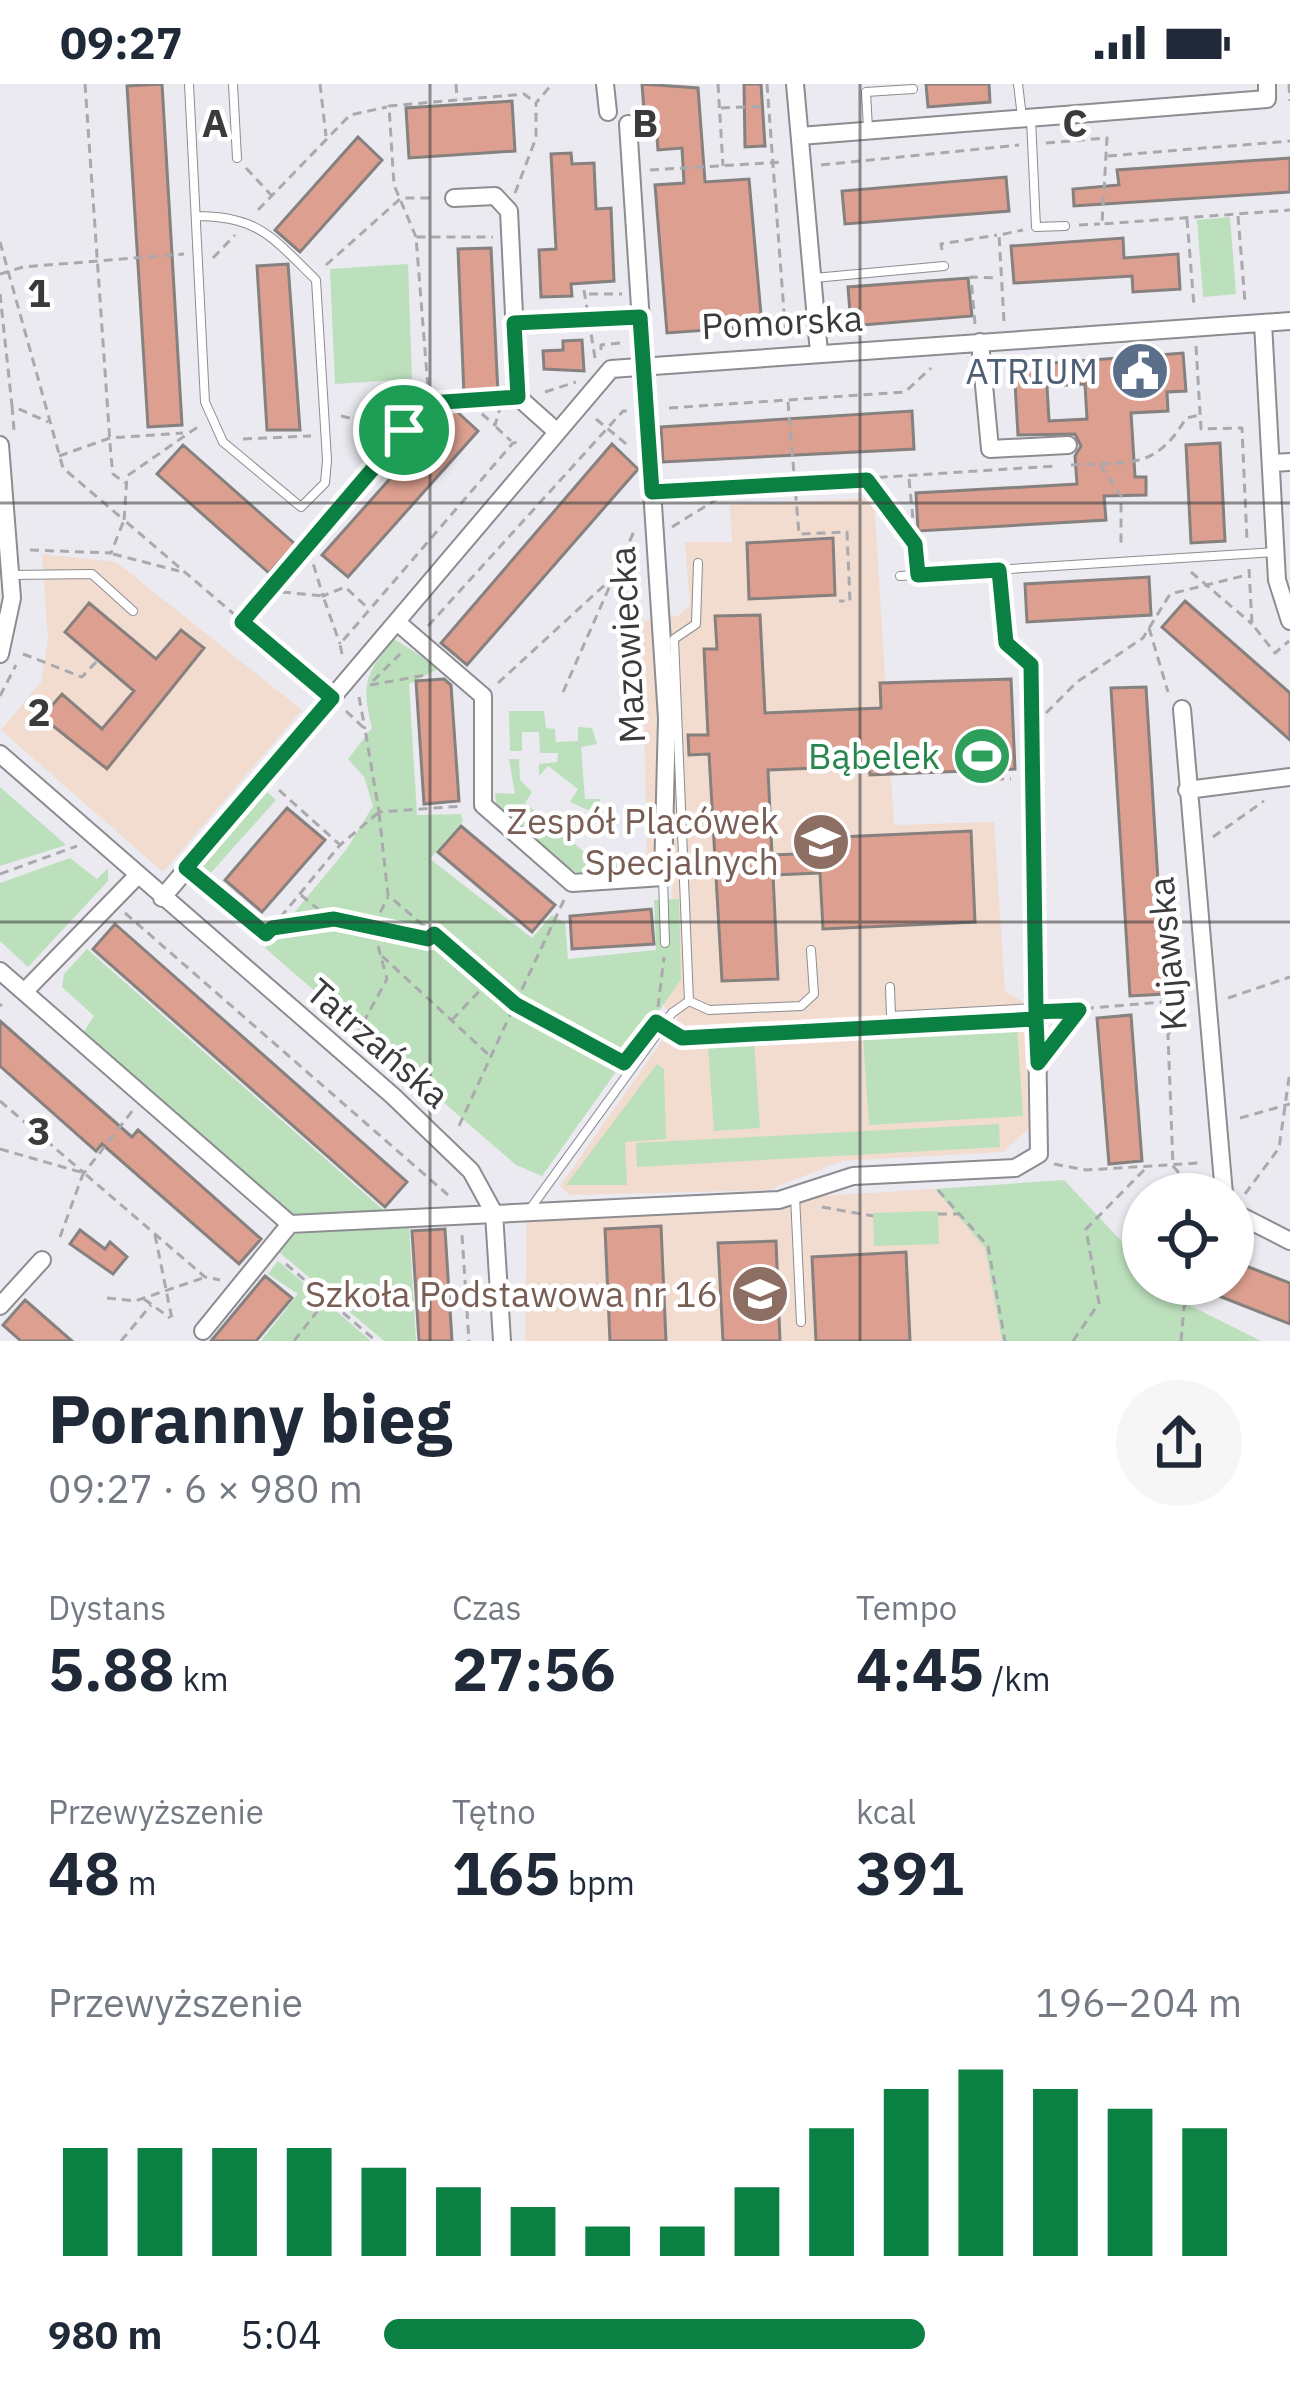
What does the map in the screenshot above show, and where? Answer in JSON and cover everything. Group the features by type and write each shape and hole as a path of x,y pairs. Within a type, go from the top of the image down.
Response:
{"street":[{"path":"605,84 608,112"},
{"path":"795,84 819,353"},
{"path":"800,136 1267,92"},
{"name":"Mazowiecka","path":"628,124 667,718 663,877"},
{"path":"454,198 495,196 504,205 510,237 514,399 552,428"},
{"name":"Pomorska","path":"162,898 397,622 552,428 611,368 978,337 1290,321"},
{"path":"1263,322 1281,463 1275,552 1281,607 1290,621"},
{"path":"978,337 990,449 1068,445"},
{"path":"0,445 11,614 0,654"},
{"path":"397,622 483,697 483,805 572,883 663,877"},
{"name":"Kujawska","path":"1176,702 1192,841 1198,999 1220,1173"},
{"path":"0,971 290,1224 795,1199 853,1176 1015,1168 1039,1154 1032,728"},
{"name":"Tatrzańska","path":"0,754 471,1172 494,1213 502,1341"},
{"path":"1187,790 1290,777"},
{"path":"24,992 136,877"},
{"path":"1254,1220 1290,1241"},
{"path":"203,1331 290,1224"},
{"path":"0,1306 42,1260"}],"lane":[{"path":"189,84 205,402 221,440 301,507 325,483 316,280 248,221 196,216"},
{"path":"233,84 237,158"},
{"path":"1018,84 1034,144 1036,227 1066,226"},
{"path":"868,130 866,92 913,88"},
{"path":"812,279 944,266"},
{"path":"900,576 1275,552"},
{"path":"529,1210 662,1026 689,1001 674,639 696,624 698,563"},
{"path":"999,570 1006,643"},
{"path":"10,575 92,574 133,611"},
{"path":"663,877 665,943"},
{"path":"689,1001 709,1010 801,1006 814,994 812,950"},
{"path":"890,987 891,1016 1035,1010"},
{"path":"795,1199 801,1322"}],"path":[{"path":"86,84 112,474 127,483"},
{"path":"320,84 326,136"},
{"path":"456,84 457,100"},
{"path":"504,205 515,194 536,138 536,103 552,84"},
{"path":"718,84 723,166"},
{"path":"767,84 786,342"},
{"path":"1289,84 1290,100"},
{"path":"198,261 212,260 350,115 389,106 524,94 536,103"},
{"path":"389,106 394,185 416,237 429,403"},
{"path":"719,108 769,106"},
{"path":"816,177 822,162 835,160 1106,139 1102,224"},
{"path":"1108,156 1290,141"},
{"path":"237,158 272,196"},
{"path":"631,171 802,161"},
{"path":"309,273 330,263 400,198 454,198"},
{"path":"1066,226 1290,211"},
{"path":"1238,214 1245,313"},
{"path":"1187,218 1195,316"},
{"path":"944,266 941,244 1036,227"},
{"path":"999,235 1005,329"},
{"path":"416,237 510,237"},
{"path":"0,242 63,468 365,729"},
{"path":"0,274 188,254"},
{"path":"978,337 971,277 1002,279"},
{"path":"596,372 593,320 585,292 638,295"},
{"path":"0,294 12,406 50,423"},
{"path":"514,323 640,317"},
{"path":"602,364 601,345 641,341"},
{"path":"1196,341 1201,429 1241,428 1252,624"},
{"path":"343,1054 387,980 373,927 388,896 358,696 416,639 623,411 905,392 941,359"},
{"path":"242,622 429,403 514,399 591,377 577,393"},
{"path":"495,425 514,399"},
{"path":"788,400 799,533 847,532 850,601 839,601"},
{"path":"468,402 513,443"},
{"path":"221,440 325,431 344,413 404,430"},
{"path":"590,414 650,464"},
{"path":"563,692 652,492 1153,459 1169,447 1186,418 1200,415"},
{"path":"111,553 124,520 127,476 184,433 213,420"},
{"path":"340,644 513,443 537,440 552,428"},
{"path":"59,456 110,438 184,433"},
{"path":"1100,463 1121,495 1120,562"},
{"path":"909,478 918,575"},
{"path":"867,480 915,544"},
{"path":"483,697 655,538 734,488"},
{"path":"9,546 111,553 185,573"},
{"path":"308,548 345,665"},
{"path":"1177,559 1252,624 1275,653 1290,640"},
{"path":"1032,728 1077,682 1143,638 1170,594 1249,574"},
{"path":"273,591 323,596 345,587 371,610"},
{"path":"1149,628 1176,702"},
{"path":"1006,643 1031,665 1032,728"},
{"path":"21,653 82,677 98,660"},
{"path":"368,686 454,672"},
{"path":"973,770 973,779 1032,778"},
{"path":"264,777 340,845"},
{"path":"1192,841 1213,838 1271,796"},
{"path":"186,868 266,934 340,845 379,812 483,805"},
{"path":"0,874 95,840"},
{"path":"449,1150 572,883"},
{"path":"300,894 331,920"},
{"path":"388,896 515,1004 624,1063"},
{"path":"112,901 459,1205 469,1341"},
{"path":"272,928 331,920 428,939 434,934"},
{"path":"665,943 656,1022 682,1038 887,1027"},
{"path":"380,955 491,1057"},
{"path":"1035,1010 1184,1004 1245,995 1290,976"},
{"path":"451,1021 488,981"},
{"path":"1179,1173 1173,1166 1168,1035 1184,1004 1198,999"},
{"path":"1038,1063 1079,1010"},
{"path":"1254,1185 1270,1167 1289,1104 1290,1071"},
{"path":"60,1237 84,1172 144,1097"},
{"path":"0,1101 205,1277 242,1284"},
{"path":"1214,1126 1289,1104"},
{"path":"0,1149 84,1172"},
{"path":"1039,1154 1046,1162 1086,1170 1217,1161"},
{"path":"1073,1341 1099,1303 1086,1229 1146,1168"},
{"path":"927,1173 988,1246 1005,1341"},
{"path":"795,1199 873,1216"},
{"path":"938,1214 960,1214"},
{"path":"143,1298 172,1319 154,1233"},
{"path":"269,1250 376,1341"},
{"path":"107,1298 143,1298 205,1277"},
{"path":"294,1341 327,1299"},
{"path":"122,1341 151,1305"},
{"path":"1181,1341 1185,1305"}],"shaded area":[{"name":"Zespół Placówek Specjalnych","path":"874,498 894,825 994,822 1005,991 1023,1002 1029,1128 1003,1152 842,1161 769,1190 569,1195 560,1186 678,1018 664,1007 674,862 647,859 642,621 678,616 690,605 685,542 732,542 730,505"},
{"path":"42,554 116,562 302,710 163,872 1,730 41,682 48,640"},
{"name":"Szkoła Podstawowa nr 16","path":"935,1189 985,1248 1002,1341 525,1341 527,1214"}],"green space":[{"path":"1230,217 1236,294 1203,297 1197,220"},
{"path":"408,264 412,379 335,384 330,269"},
{"path":"394,639 440,668 409,684 417,815 461,814 463,821 430,859 532,938 552,915 565,923 568,959 656,950 654,900 679,899 681,980 542,1176 516,1165 265,948 346,850 373,806 364,777 348,759 372,728 368,680"},
{"path":"509,711 544,711 546,728 555,729 556,742 578,741 578,727 592,728 597,744 581,747 585,799 601,799 596,807 588,810 570,802 578,789 548,766 539,776 539,764 557,762 558,753 540,753 539,732 522,732 522,751 510,751"},
{"path":"509,759 519,759 520,780 532,792 525,803 594,860 619,859 621,888 597,887 498,817 495,793 515,794"},
{"path":"251,777 276,800 200,885 175,863"},
{"path":"0,787 66,845 0,866"},
{"path":"70,858 97,879 108,868 108,881 28,967 0,941 0,883"},
{"path":"87,949 389,1215 291,1219 81,1036 94,1016 62,987 64,974"},
{"path":"1017,1027 1023,1116 869,1125 863,1036"},
{"path":"754,1041 760,1128 714,1131 708,1045"},
{"path":"657,1064 664,1069 666,1139 625,1142 627,1185 566,1185"},
{"path":"999,1124 1000,1147 637,1167 636,1143"},
{"path":"1064,1180 1122,1242 1122,1305 1189,1305 1261,1341 1002,1341 985,1248 935,1189"},
{"path":"938,1211 939,1244 874,1246 873,1213"},
{"path":"409,1226 416,1341 384,1341 279,1252 295,1234"},
{"path":"278,1261 371,1341 261,1341 298,1294 268,1274"}],"building":[{"path":"162,84 182,425 148,427 127,86"},
{"path":"642,84 698,88 705,182 749,179 762,326 667,333 655,185 684,183 682,148 658,150 656,124 645,125"},
{"path":"744,84 761,84 765,146 745,147"},
{"path":"926,84 989,84 990,102 928,107"},
{"path":"512,101 515,151 409,158 406,108"},
{"path":"358,137 382,160 300,252 275,230"},
{"path":"571,153 572,164 594,163 596,209 611,208 614,281 571,284 572,296 541,297 539,250 556,249 551,154"},
{"path":"1290,158 1290,192 1074,206 1073,189 1119,185 1117,170"},
{"path":"1006,177 1009,211 845,224 842,191"},
{"path":"1123,238 1124,258 1178,254 1180,289 1133,292 1132,276 1014,283 1011,246"},
{"path":"491,248 498,394 464,395 458,249"},
{"path":"288,264 300,430 267,430 257,266"},
{"path":"968,278 972,316 851,326 848,287"},
{"path":"582,340 584,371 544,369 543,351 563,350 563,341"},
{"path":"1183,353 1186,391 1167,392 1168,411 1131,413 1135,477 1146,477 1146,495 1104,496 1106,520 918,531 916,493 1077,484 1075,456 1081,446 1075,434 1018,435 1014,366","holes":["1085,384 1087,419 1049,421 1047,386"]},
{"path":"453,408 478,431 348,577 322,555"},
{"path":"912,411 914,449 663,462 661,427"},
{"path":"1220,443 1225,541 1191,543 1186,445"},
{"path":"612,444 638,469 467,665 441,643"},
{"path":"183,445 295,544 269,573 157,474"},
{"path":"833,538 835,595 749,599 747,543"},
{"path":"1149,577 1151,615 1027,622 1025,584"},
{"path":"1185,601 1290,693 1290,740 1162,627"},
{"path":"89,603 156,659 181,630 204,648 107,769 42,717 62,694 102,729 134,691 65,632"},
{"path":"760,615 765,713 881,708 880,683 1011,679 1015,769 870,775 869,766 768,770 772,855 819,853 818,838 971,831 975,922 823,929 820,873 773,875 778,979 722,981 709,754 689,755 688,735 708,735 704,649 717,649 715,616"},
{"path":"444,679 451,685 459,801 424,804 416,681"},
{"path":"1146,687 1165,994 1130,996 1111,688"},
{"path":"287,808 325,840 262,912 225,880"},
{"path":"461,826 555,905 532,932 438,852"},
{"path":"651,909 654,944 572,949 570,916"},
{"path":"115,924 407,1182 385,1207 93,949"},
{"path":"1131,1015 1142,1161 1109,1164 1097,1018"},
{"path":"0,1021 132,1137 138,1130 261,1239 239,1264 102,1144 96,1151 0,1066"},
{"path":"661,1226 666,1341 610,1341 605,1229"},
{"path":"445,1229 452,1341 419,1341 412,1231"},
{"path":"80,1230 105,1249 110,1242 127,1257 113,1274 70,1244"},
{"path":"776,1241 780,1341 723,1341 718,1243"},
{"path":"906,1252 910,1341 816,1341 812,1257"},
{"path":"1254,1269 1290,1283 1290,1324 1242,1305 1254,1305"},
{"path":"265,1276 292,1298 256,1341 211,1341"},
{"path":"25,1300 72,1341 21,1341 3,1325"}],"place":[{"name":"ATRIUM","path":"1140,371"},
{"name":"Bąbelek","path":"982,756"},
{"name":"Zespół Placówek Specjalnych","path":"821,842"},
{"name":"Szkoła Podstawowa nr 16","path":"760,1294"}],"route":[{"path":"640,317 652,492 867,480 915,544 918,575 999,570 1006,643 1031,665 1036,1012 1079,1010 1038,1063 1036,1019 682,1038 656,1022 624,1063 515,1004 434,934 428,939 334,919 272,928 266,934 186,868 332,698 242,622 273,591 404,430 429,403 518,397 514,323 640,317"}]}
